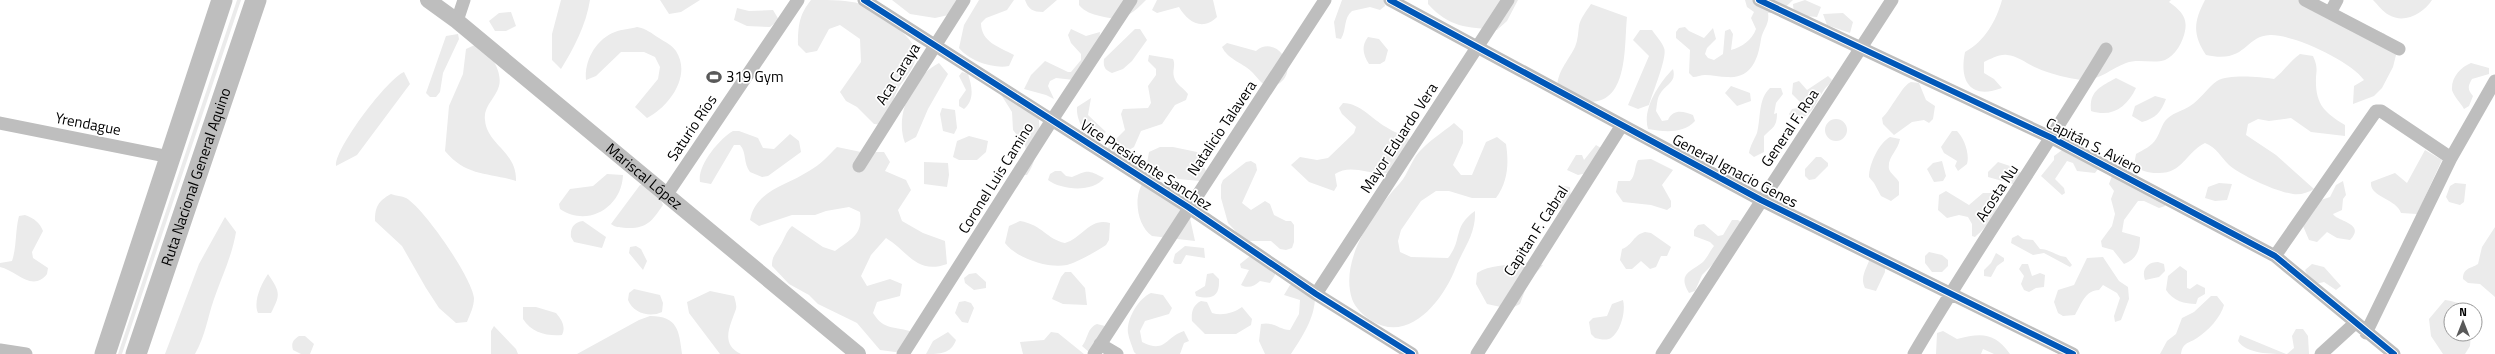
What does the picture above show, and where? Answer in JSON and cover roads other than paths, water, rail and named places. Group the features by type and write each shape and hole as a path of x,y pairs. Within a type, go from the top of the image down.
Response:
{"highway":[{"name":"Ruta Nacional General Aquino","path":"105,354 222,0"},
{"name":"Ruta Nacional General Aquino","path":"136,354 256,0"}],"street":[{"name":"Mariscal López","path":"428,0 457,21 858,354"},
{"path":"457,21 464,0"},
{"name":"Saturio Ríos","path":"667,194 798,0"},
{"name":"Vice Presidente Sanchez","path":"864,0 1188,207 1316,294 1412,354"},
{"name":"Aca Caraya","path":"859,166 964,0"},
{"name":"Coronel Luis Camino","path":"903,354 1052,120 1132,0"},
{"name":"Natalicio Talavera","path":"1097,349 1188,207 1325,0"},
{"name":"General Ignacio Genes","path":"1390,0 1761,200 2073,354"},
{"name":"Mayor Eduardo Vera","path":"1316,294 1508,0"},
{"name":"Capitán S. Aviero","path":"1759,0 2052,138 2275,256 2354,324 2394,354"},
{"name":"General F. Roa","path":"1662,354 1892,0"},
{"path":"2305,0 2399,49"},
{"path":"2330,13 2337,0"},
{"name":"Acosta Nu","path":"1914,354 1950,294 2052,138 2106,49"},
{"path":"2366,333 2451,158 2495,81"},
{"path":"2275,256 2376,111 2382,111 2451,158"},
{"name":"Yrendague","path":"0,123 170,157"},
{"name":"Capitan F. Cabral","path":"1477,354 1622,125"},
{"path":"2321,354 2354,324"},
{"path":"1097,349 1117,354"},
{"path":"0,350 26,354"}],"place":[{"name":"319 Gym","path":"714,77"}]}
